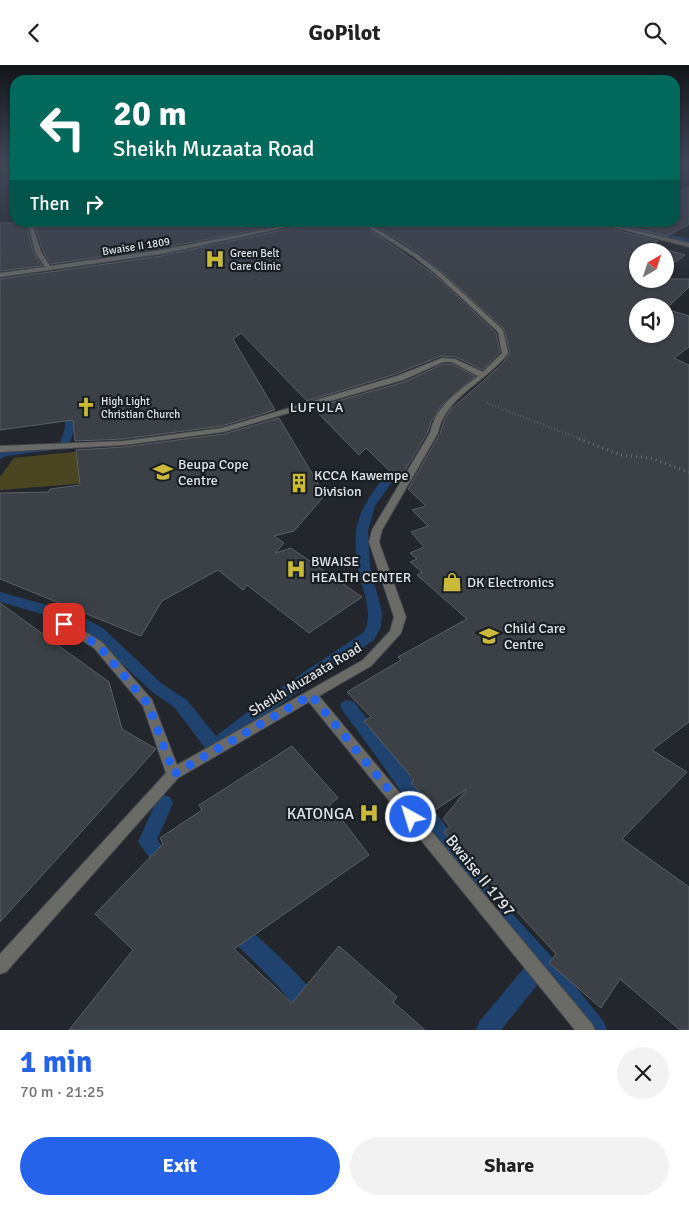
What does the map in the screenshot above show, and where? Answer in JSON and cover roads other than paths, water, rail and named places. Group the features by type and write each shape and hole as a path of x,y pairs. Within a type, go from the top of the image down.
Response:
{"street":[{"path":"31,227 38,252 49,269"},
{"name":"Bwaise II 1809","path":"0,275 161,252 284,227"},
{"name":"Sheikh Muzaata Road","path":"0,966 174,774 367,663 395,633 400,617 374,543 377,530 434,433 438,417 446,406 498,363 505,353 501,331 414,255 370,227"},
{"path":"615,227 689,245"},
{"path":"0,449 124,443 222,430 400,378 442,360 453,360 483,375"},
{"path":"64,624 98,645 148,704 174,774"},
{"name":"Bwaise II 1797","path":"311,695 586,1030"}],"waterway":[{"path":"205,227 215,234 235,241"},
{"path":"268,234 297,227"},
{"path":"627,227 689,241"},
{"path":"158,250 180,251 207,247"},
{"path":"443,271 451,283 474,299"},
{"path":"0,456 3,453 64,446 70,428 70,403"},
{"path":"214,747 273,701 369,636 374,627 375,612 364,567 362,531 369,506 402,461"},
{"path":"0,597 71,617 99,633 156,687 181,704 215,746"},
{"path":"348,706 390,762 480,891"},
{"path":"164,803 147,842 166,865"},
{"path":"503,918 543,962 596,1030"},
{"path":"235,930 274,965 303,998 326,1030"},
{"path":"487,1030 541,964"}],"place":[{"name":"Green Belt Care Clinic","path":"215,259"},
{"name":"High Light Christian Church","path":"86,407"},
{"name":"Beupa Cope Centre","path":"163,472"},
{"name":"KCCA Kawempe Division","path":"299,483"},
{"name":"BWAISE HEALTH CENTER","path":"296,569"},
{"name":"DK Electronics","path":"452,582"},
{"name":"Child Care Centre","path":"489,636"},
{"name":"KATONGA","path":"369,813"}],"district":[{"name":"LUFULA","path":"317,407"}]}
